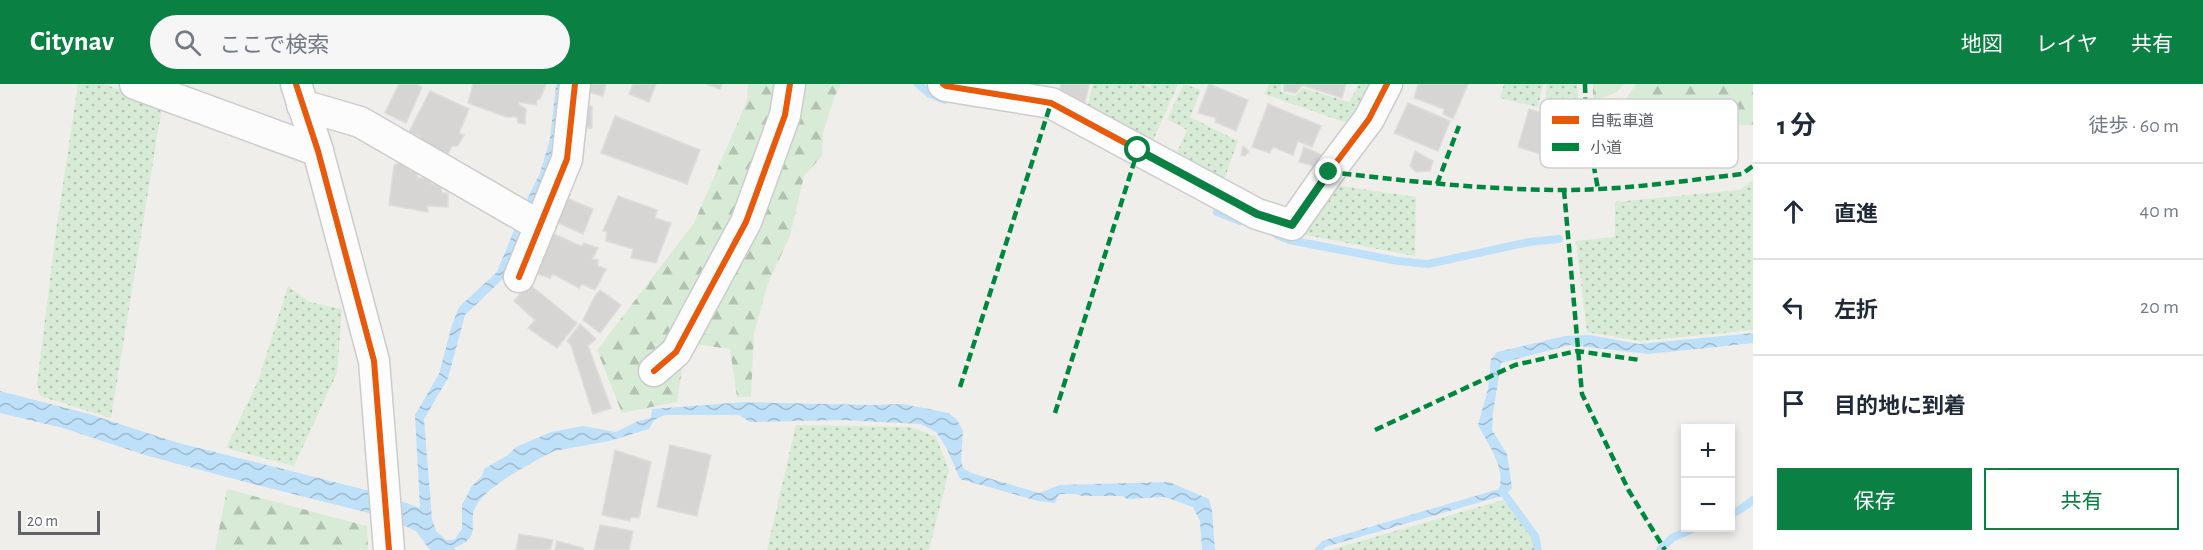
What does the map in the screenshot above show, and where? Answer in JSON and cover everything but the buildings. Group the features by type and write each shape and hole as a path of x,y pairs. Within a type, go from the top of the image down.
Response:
{"street":[{"path":"135,84 318,152"},
{"path":"519,277 567,159 575,84"},
{"path":"654,371 676,352 746,222 785,115 790,84"},
{"path":"943,84 1051,103 1257,214 1292,225 1369,118 1387,84"},
{"path":"299,95 318,152 374,361 389,550"},
{"path":"299,95 360,122 540,226"}],"green space":[{"path":"78,84 104,84 162,107 111,418 40,396 37,384 56,231"},
{"path":"748,84 841,84 823,133 822,156 804,176 790,236 768,283 754,333 751,397 737,397 730,349 686,343 677,402 622,413 597,350 694,223 747,101"},
{"path":"1093,84 1141,84 1150,87 1152,84 1178,84 1152,143 1087,107"},
{"path":"1184,84 1201,90 1190,117 1238,141 1221,188 1174,159 1187,130 1167,119"},
{"path":"1269,84 1281,84 1281,92 1295,96 1303,88 1349,102 1359,84 1375,84 1350,124 1264,94"},
{"path":"1504,84 1543,84 1538,107 1500,98"},
{"path":"1547,84 1577,84 1578,99 1546,99"},
{"path":"1593,84 1624,84 1617,92 1600,99 1593,99"},
{"path":"1636,84 1753,84 1753,125 1738,125 1738,99 1626,99"},
{"path":"1753,180 1753,330 1640,341 1587,332 1576,241 1615,237 1615,202 1739,190"},
{"path":"1334,185 1416,197 1415,256 1300,234"},
{"path":"288,286 309,302 342,309 337,373 294,466 226,448 258,381"},
{"path":"796,425 911,427 936,437 949,470 929,550 767,550"},
{"path":"227,489 367,526 368,550 215,550"},
{"path":"1503,500 1533,536 1535,550 1330,550"}],"water":[{"path":"556,84 566,84 556,160 507,275 465,315 448,378 424,419 432,519 436,531 446,540 454,540 462,529 462,505 472,486 482,476 484,469 508,455 516,447 551,432 583,426 616,432 638,421 651,418 652,409 746,402 903,404 949,413 957,420 963,431 961,460 963,468 971,473 1039,493 1060,485 1169,482 1209,499 1215,550 1202,550 1200,521 1193,507 1165,497 1127,499 1123,496 1059,494 1055,503 1038,501 960,479 946,447 936,432 921,424 840,420 750,422 739,415 665,415 654,420 649,429 609,441 554,451 527,466 497,485 481,499 473,512 473,529 469,539 454,548 455,550 430,550 416,531 385,517 145,455 63,428 0,413 0,391 89,414 175,442 382,494 420,508 415,415 439,374 459,307 497,272 540,173 550,139"},
{"path":"1753,333 1753,343 1649,354 1570,345 1501,363 1492,430 1507,454 1512,488 1505,495 1325,547 1323,550 1314,550 1322,541 1499,489 1501,481 1498,465 1478,425 1488,389 1491,359 1497,352 1565,336 1590,335 1639,344"}],"waterway":[{"path":"918,84 930,94 945,100"},
{"path":"1217,212 1240,221"},
{"path":"1277,235 1289,240 1398,261 1428,264 1529,242 1559,239"},
{"path":"1505,495 1535,536 1538,550"},
{"path":"1735,512 1753,500"},
{"path":"1660,550 1672,538 1685,532"}],"marked path":[{"path":"1585,84 1585,99"},
{"path":"960,387 1051,103"},
{"path":"1437,184 1459,126"},
{"path":"1055,413 1138,150"},
{"path":"1329,172 1476,187 1587,190 1742,174 1753,166"},
{"path":"1594,168 1598,189"},
{"path":"1564,190 1582,394 1629,491 1665,550"},
{"path":"1375,430 1515,365 1577,351 1640,360"}],"cycle path":[{"path":"296,84 318,151 374,361 389,550"},
{"path":"519,277 567,159 575,84"},
{"path":"654,371 676,352 746,222 785,115 790,84"},
{"path":"943,84 1051,103 1257,214 1292,225 1369,119 1387,84"}],"route":[{"path":"1138,150 1257,214 1292,225 1329,172"}]}
